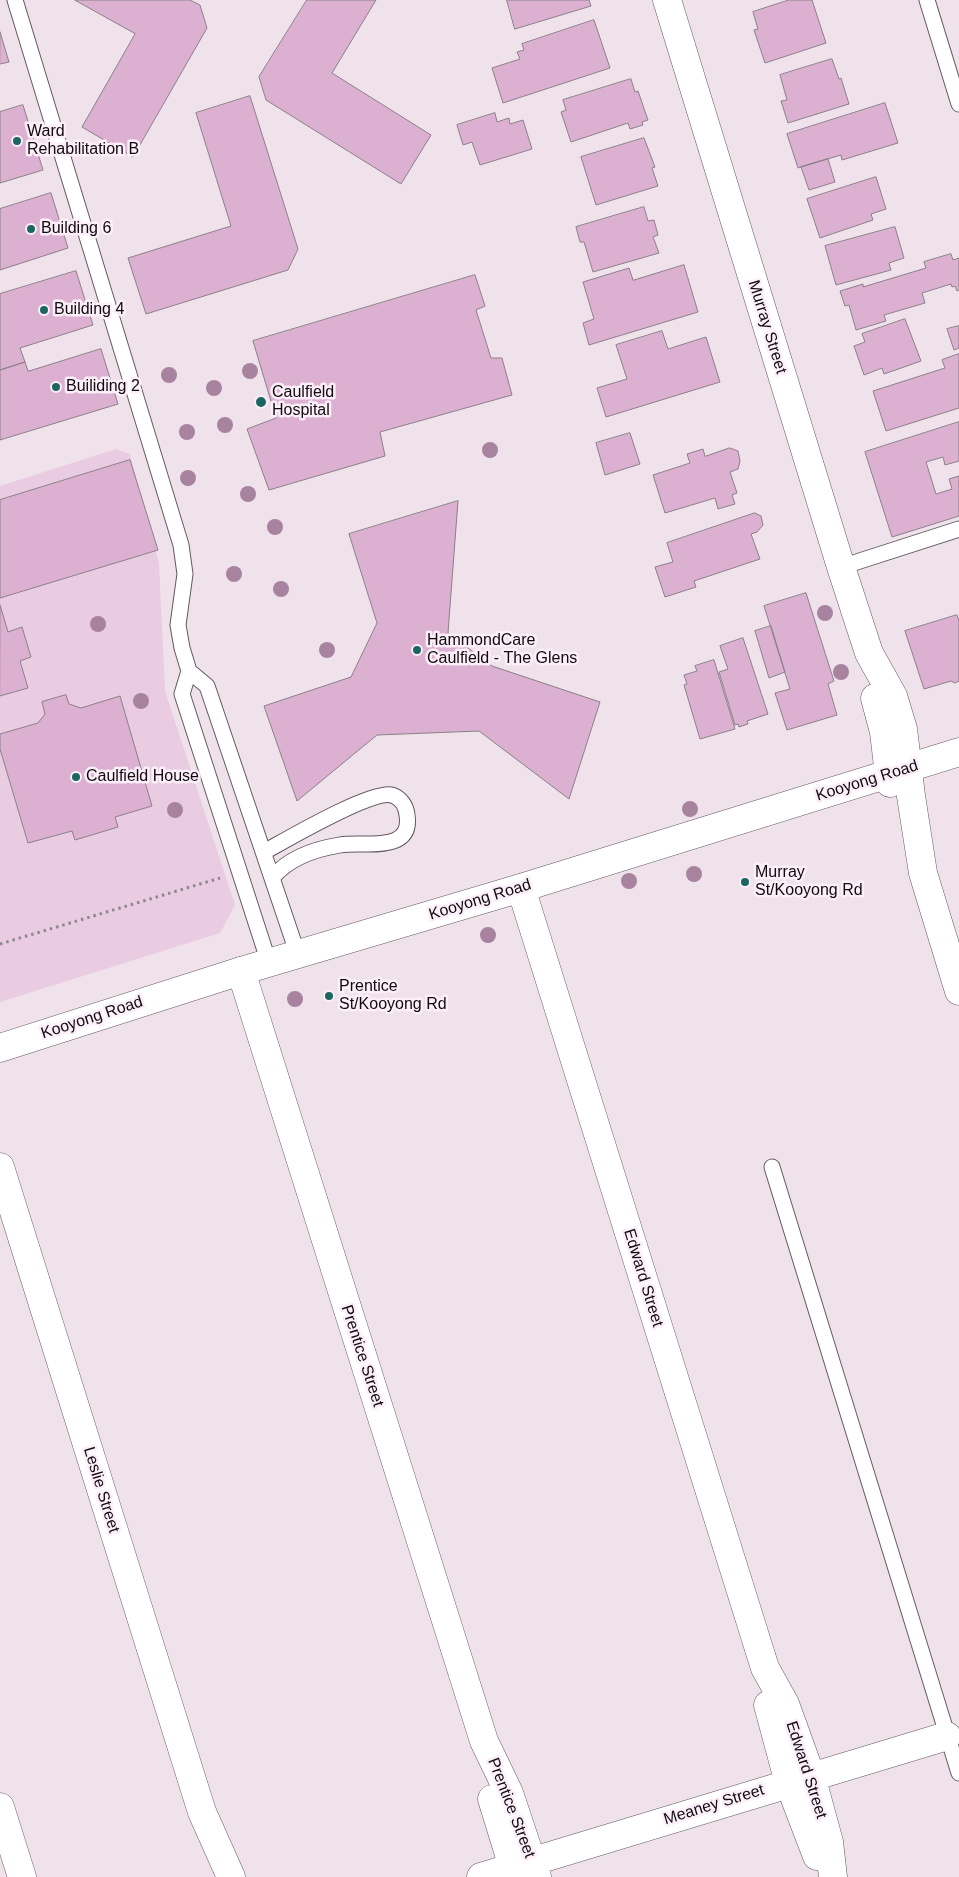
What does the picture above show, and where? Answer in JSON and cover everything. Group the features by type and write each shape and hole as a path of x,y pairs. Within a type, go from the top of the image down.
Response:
{"street":[{"name":"Murray Street","path":"667,0 869,653 875,701 888,752 898,771 892,802 902,832 923,873 959,991"},
{"name":"Kooyong Road","path":"0,1048 241,971 521,888 959,752"},
{"name":"Edward Street","path":"521,888 765,1668 768,1708 829,1842 833,1877"},
{"name":"Prentice Street","path":"241,971 484,1741 509,1793 524,1870"},
{"name":"Leslie Street","path":"0,1168 202,1812 231,1877"},
{"name":"Meaney Street","path":"481,1877 524,1870 800,1779 947,1736"},
{"name":"Edward Street","path":"800,1779 812,1846 828,1877"},
{"path":"0,1807 22,1877"},
{"name":"Leslie Street","path":"202,1812 214,1877"}],"lane":[{"path":"15,0 181,545 185,574 178,625 188,671 182,694 269,963"},
{"path":"927,0 959,104"},
{"path":"841,567 959,529"},
{"path":"188,671 207,686 298,955"},
{"path":"264,852 376,796 391,795 402,800 407,811 408,824 404,834 392,841 380,844 340,845 315,852 292,860 273,877"},
{"path":"772,1167 959,1773"}],"path":[{"path":"0,944 240,872"}],"shaded area":[{"path":"116,449 130,454 159,563 165,691 235,905 220,933 0,1002 0,486"}],"building":[{"path":"75,0 190,0 200,5 207,28 133,157 82,127 135,34"},
{"path":"307,0 376,0 332,73 431,135 401,184 266,100 259,77"},
{"path":"507,0 589,0 591,6 515,29"},
{"path":"789,0 812,0 826,43 765,63 754,30 758,29 753,12"},
{"path":"594,20 610,68 503,103 492,68 520,59 517,52 524,50 522,44"},
{"path":"0,32 9,62 0,64"},
{"path":"832,59 839,79 841,78 849,104 788,123 781,101 787,100 780,75"},
{"path":"631,79 635,92 638,91 648,120 642,122 643,125 630,129 628,123 571,142 561,112 566,110 563,100"},
{"path":"250,96 298,249 288,270 146,314 128,258 231,226 196,113"},
{"path":"885,103 898,143 842,160 841,155 798,168 787,134"},
{"name":"Ward Rehabilitation B","path":"23,105 43,170 0,183 0,112"},
{"path":"495,113 497,122 509,118 510,124 523,120 532,149 480,165 472,142 463,145 457,125"},
{"path":"644,138 655,167 652,168 658,186 596,205 581,157"},
{"path":"828,159 835,182 809,190 801,167"},
{"path":"876,177 886,209 871,214 873,220 820,238 807,199"},
{"name":"Building 6","path":"51,193 68,248 0,270 0,209"},
{"path":"644,207 648,221 654,220 658,235 653,237 659,253 593,272 584,242 580,242 576,227"},
{"path":"895,227 904,258 889,263 891,270 836,285 825,246"},
{"path":"951,254 953,260 959,258 959,290 957,291 955,286 952,287 951,284 922,293 925,303 884,315 886,321 856,330 849,305 845,306 840,291 863,284 863,287 926,268 924,262"},
{"path":"684,265 698,312 589,345 583,323 594,319 583,282 629,268 633,280"},
{"name":"Building 4","path":"76,271 93,325 20,348 25,362 0,370 0,294"},
{"path":"475,275 485,306 476,310 491,358 502,358 512,395 380,432 385,456 269,490 247,429 276,418 253,341"},
{"path":"905,319 921,361 884,374 882,368 864,375 854,346 865,342 862,334"},
{"path":"959,326 959,348 954,350 947,329"},
{"path":"662,331 668,349 706,337 720,382 606,417 597,388 627,379 616,345"},
{"name":"Builiding 2","path":"101,349 118,404 0,440 0,370 25,362 28,371"},
{"path":"959,354 959,408 886,431 873,391 945,368 942,360"},
{"path":"959,422 959,461 945,465 943,457 926,462 936,494 952,489 949,479 959,476 959,516 892,537 865,452"},
{"path":"630,433 640,464 605,475 596,443"},
{"path":"730,448 738,451 740,461 738,469 730,472 737,493 732,495 735,504 718,509 715,498 665,513 653,475 690,463 687,454 703,449 705,456"},
{"path":"130,460 158,550 0,598 0,500"},
{"name":"HammondCare Caulfield - The Glens","path":"458,501 448,633 492,666 600,702 569,799 479,731 377,735 297,801 264,706 351,677 377,623 349,534"},
{"path":"755,513 761,516 763,525 757,532 751,534 760,559 694,581 696,587 665,597 655,567 673,562 667,543"},
{"path":"806,593 834,681 828,684 837,715 787,730 775,693 790,689 764,606"},
{"path":"0,605 8,632 22,627 31,657 20,661 28,688 0,696"},
{"path":"957,615 959,621 959,681 955,683 951,681 924,689 905,631"},
{"path":"771,626 785,672 769,678 755,631"},
{"path":"743,638 768,714 747,721 748,724 739,727 738,724 735,725 719,672 728,669 720,646"},
{"path":"714,660 735,729 700,739 684,685 687,684 684,675 697,671 695,666"},
{"name":"Caulfield House","path":"66,695 69,704 81,708 120,696 152,806 115,817 118,827 75,840 72,831 28,843 0,749 0,734 38,723 45,714 42,702"}],"place":[{"name":"Ward Rehabilitation B","path":"17,141"},
{"name":"Building 6","path":"31,229"},
{"name":"Building 4","path":"44,310"},
{"name":"Builiding 2","path":"56,387"},
{"name":"Caulfield Hospital","path":"261,402"},
{"name":"HammondCare Caulfield - The Glens","path":"417,650"},
{"name":"Caulfield House","path":"76,777"},
{"name":"Murray St/Kooyong Rd","path":"745,882"},
{"name":"Prentice St/Kooyong Rd","path":"329,996"}]}
